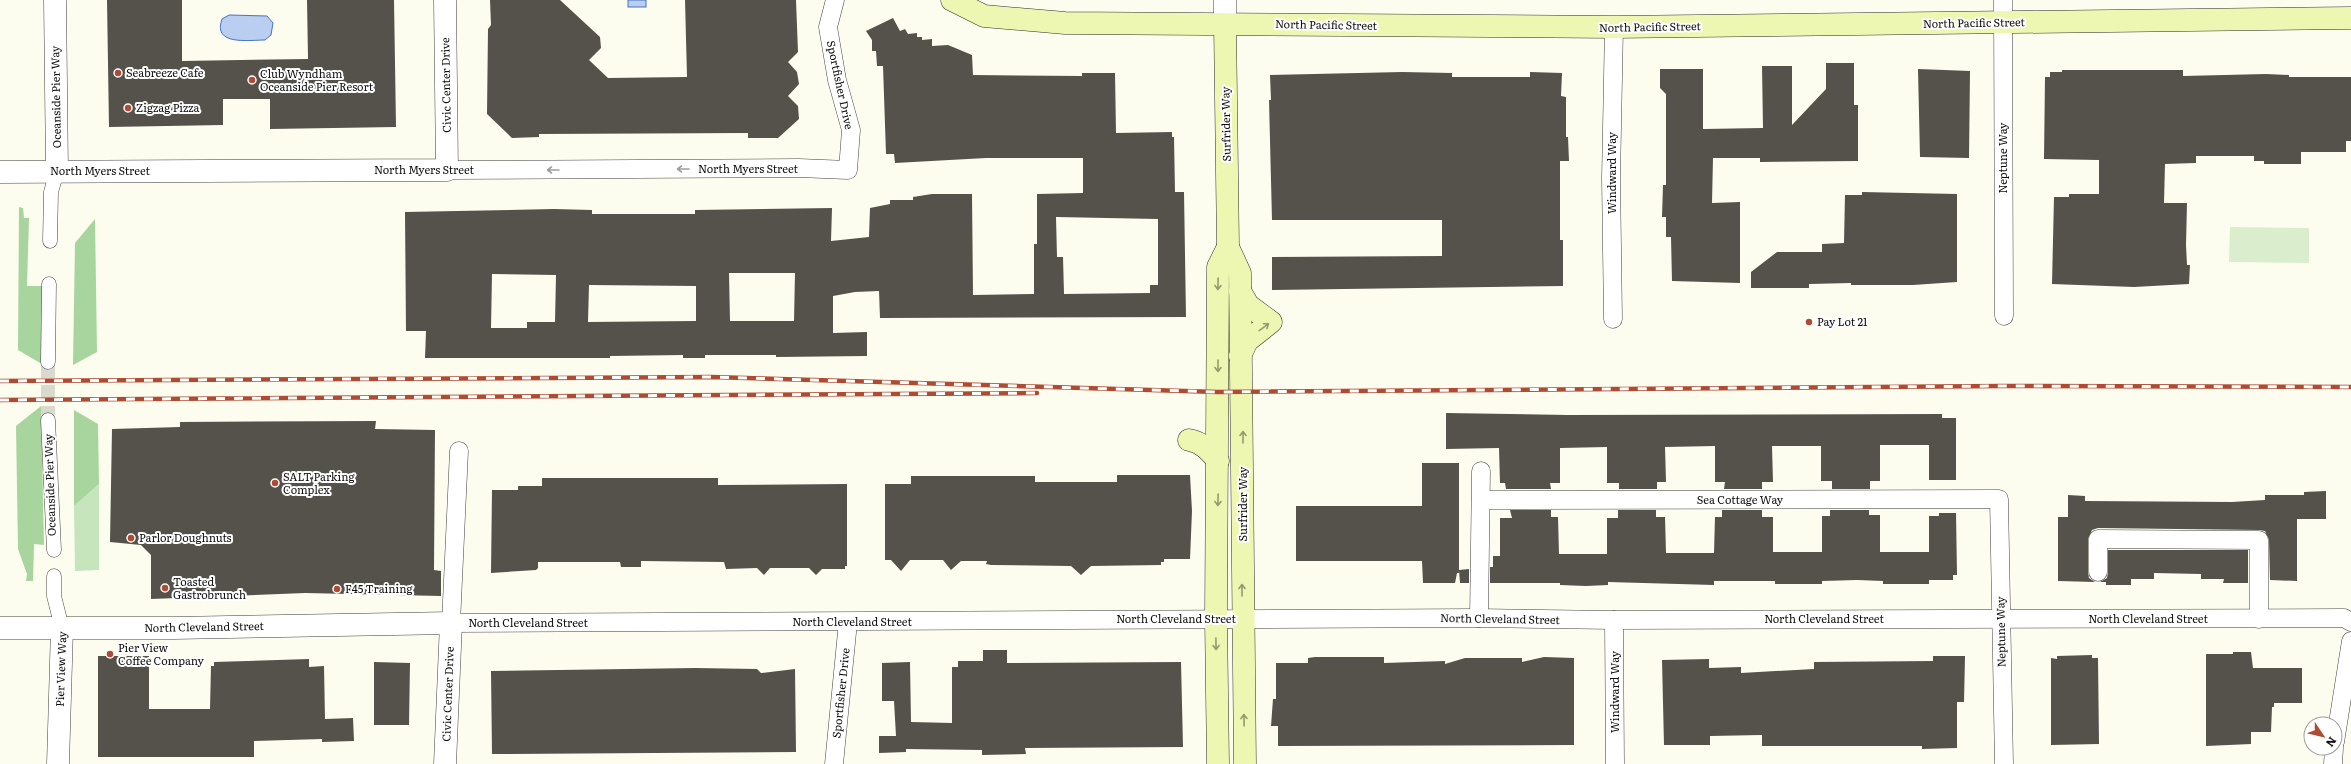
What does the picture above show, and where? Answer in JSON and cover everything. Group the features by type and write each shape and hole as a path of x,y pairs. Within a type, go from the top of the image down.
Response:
{"main road":[{"name":"North Pacific Street","path":"952,0 984,16 1065,22 1614,27 2351,18"},
{"name":"Surfrider Way","path":"1225,24 1228,247 1240,273 1240,356 1243,392 1242,619 1245,764"},
{"name":"Surfrider Way","path":"1218,764 1216,619 1218,267 1228,247"},
{"path":"1240,291 1248,305 1272,322 1247,341 1240,356"},
{"path":"1189,440 1197,441 1218,461"}],"street":[{"name":"Oceanside Pier Way","path":"50,241 51,192 57,172 55,0"},
{"name":"Civic Center Drive","path":"445,0 447,170"},
{"name":"Sportfisher Drive","path":"835,0 828,27 837,80 851,130 848,170"},
{"name":"Surfrider Way","path":"1225,0 1225,24"},
{"name":"Neptune Way","path":"2004,0 2004,316"},
{"name":"Windward Way","path":"1613,319 1611,178 1614,27"},
{"name":"North Myers Street","path":"0,172 799,168 848,170"},
{"path":"48,362 49,284"},
{"name":"Oceanside Pier Way","path":"48,420 54,550"},
{"path":"451,623 459,451"},
{"path":"1479,618 1481,472"},
{"name":"Neptune Way","path":"1999,499 2004,764"},
{"name":"Sea Cottage Way","path":"1481,500 1999,499"},
{"path":"2098,572 2098,539 2259,540 2259,618"},
{"name":"Pier View Way","path":"54,576 54,596 62,628 58,764"},
{"name":"North Cleveland Street","path":"0,628 451,623 1479,618 1614,620 2344,618 2351,622"},
{"name":"Windward Way","path":"1614,620 1615,764"},
{"name":"Sportfisher Drive","path":"834,764 848,622"},
{"name":"Civic Center Drive","path":"445,764 451,623"},
{"path":"2340,716 2351,641"}],"green space":[{"path":"19,207 23,208 24,218 29,218 27,286 44,286 42,364 18,350"},
{"path":"95,219 97,352 73,365 75,243"},
{"path":"2230,227 2309,228 2309,263 2229,262"},
{"path":"41,406 44,545 34,544 33,581 26,581 27,574 18,549 16,426"},
{"path":"74,410 98,424 99,484 74,506"},
{"path":"99,484 99,570 75,571 74,506"}],"water":[{"path":"628,0 646,0 646,7 628,7"},
{"path":"229,15 267,16 273,23 271,35 265,40 234,40 227,38 222,34 220,28 222,19"}],"building":[{"name":"Club Wyndham Oceanside Pier Resort","path":"107,0 182,0 182,61 308,59 307,0 394,0 396,127 270,129 270,99 223,99 223,125 109,127"},
{"path":"490,0 560,0 600,37 601,48 589,60 608,78 687,77 685,0 796,0 798,52 788,62 797,72 799,84 788,96 798,106 799,119 778,138 748,138 748,133 539,134 539,137 512,138 487,114 488,29 491,25"},
{"path":"893,18 900,31 905,29 908,34 917,33 917,37 922,37 922,40 932,39 932,46 948,45 972,55 973,75 1082,76 1082,73 1115,73 1116,133 1172,132 1172,137 1174,137 1175,192 1184,192 1186,317 880,318 879,291 855,292 833,296 833,333 867,332 867,356 776,357 776,355 705,355 705,358 683,358 683,355 610,356 610,358 425,358 426,331 406,331 405,212 554,209 592,210 592,214 695,214 695,210 832,208 831,241 869,237 870,208 890,204 890,200 913,200 913,197 932,194 972,194 973,295 1034,294 1034,244 1037,244 1037,194 1083,193 1083,158 986,158 895,163 894,154 886,154 883,66 877,66 876,51 872,51 872,40 866,31","holes":["1056,217 1158,219 1158,285 1150,285 1150,293 1064,294 1063,257 1057,257","729,273 795,273 794,321 730,321","492,274 556,275 555,322 527,322 527,328 491,328","589,285 696,286 696,321 588,322"]},
{"path":"1826,63 1854,63 1854,105 1858,105 1858,161 1760,162 1760,158 1713,158 1712,203 1740,202 1740,283 1672,281 1671,237 1666,237 1666,217 1662,217 1663,185 1666,185 1666,94 1660,88 1660,69 1703,69 1703,129 1763,128 1762,66 1792,66 1792,125 1826,89"},
{"path":"1918,69 1970,71 1969,158 1920,157"},
{"path":"2062,70 2183,70 2183,76 2266,74 2289,75 2289,77 2351,77 2351,141 2346,141 2346,152 2301,152 2301,164 2264,164 2264,161 2254,161 2254,156 2196,156 2196,163 2165,164 2164,203 2187,203 2186,245 2187,265 2190,265 2189,284 2134,287 2052,284 2054,197 2069,197 2069,194 2099,194 2099,160 2044,159 2045,77 2050,77 2050,72 2062,72"},
{"path":"1402,72 1452,73 1452,77 1530,77 1530,72 1562,73 1561,96 1566,97 1566,137 1568,137 1569,161 1560,161 1560,240 1563,240 1563,286 1272,290 1272,257 1442,256 1442,220 1272,220 1269,100 1271,100 1270,75"},
{"path":"1862,192 1957,194 1957,282 1913,285 1851,285 1851,283 1809,284 1809,288 1751,288 1751,272 1777,252 1822,252 1822,244 1844,243 1845,195 1862,195"},
{"path":"1446,413 1568,415 1942,414 1942,418 1956,418 1956,480 1929,480 1929,445 1880,445 1880,481 1870,481 1870,489 1832,489 1832,481 1821,481 1821,446 1772,446 1773,482 1762,482 1762,489 1724,489 1725,482 1715,482 1715,446 1665,447 1666,482 1657,482 1657,489 1619,489 1619,483 1607,483 1607,447 1560,448 1560,483 1550,483 1551,489 1506,489 1505,483 1500,483 1499,448 1446,449"},
{"path":"376,421 375,429 435,430 434,570 441,571 441,596 305,593 151,599 151,555 141,545 110,542 112,429 180,427 180,422"},
{"path":"1422,463 1459,463 1459,573 1457,573 1455,583 1423,583 1422,561 1296,561 1296,506 1422,506"},
{"path":"1117,475 1190,475 1192,511 1190,559 1164,559 1164,562 1161,562 1161,565 1091,566 1081,575 1071,566 991,565 986,564 987,561 961,561 951,570 943,560 910,560 901,571 891,560 885,560 885,484 911,484 911,476 1035,476 1035,482 1117,482"},
{"path":"542,478 718,478 718,485 847,484 847,566 845,566 845,569 822,569 816,575 809,568 770,568 764,575 757,568 726,569 724,562 641,561 641,567 621,567 620,562 538,562 538,568 536,570 491,573 492,490 518,490 518,486 542,486"},
{"path":"2326,491 2326,519 2297,519 2297,581 2270,580 2269,540 2265,531 2098,528 2092,530 2088,539 2088,572 2089,578 2095,582 2058,581 2058,517 2068,517 2068,495 2085,496 2085,501 2232,502 2265,500 2265,495 2304,495 2304,492"},
{"path":"1510,510 1551,510 1551,517 1558,517 1559,554 1607,554 1607,518 1618,518 1618,510 1656,510 1656,517 1665,517 1666,553 1714,553 1715,517 1722,517 1722,510 1762,510 1762,517 1773,517 1773,552 1822,552 1822,516 1830,516 1830,510 1869,510 1869,515 1880,515 1880,552 1929,552 1929,516 1939,516 1939,513 1956,513 1957,575 1953,575 1953,580 1929,580 1929,584 1883,584 1883,581 1857,580 1822,581 1822,584 1775,584 1775,581 1714,581 1714,585 1608,582 1608,585 1586,586 1560,585 1560,583 1490,583 1490,567 1493,567 1493,556 1500,556 1500,518 1512,518"},
{"path":"2108,550 2248,550 2248,583 2223,583 2224,579 2201,579 2201,574 2154,573 2154,579 2131,579 2131,585 2106,585 2106,582 2100,582 2107,578"},
{"path":"1469,569 1469,583 1460,583 1459,570"},
{"path":"983,650 1007,650 1007,663 1181,662 1183,747 1025,748 1026,754 982,755 982,750 906,749 906,752 879,753 879,736 896,736 894,701 882,701 882,663 910,662 911,722 952,723 952,667 958,667 958,661 983,661"},
{"path":"2233,652 2251,652 2253,668 2302,668 2302,703 2274,703 2274,707 2272,707 2271,732 2251,732 2251,744 2206,746 2206,654 2233,654"},
{"path":"2092,655 2092,658 2098,658 2099,744 2051,745 2051,658 2057,659 2057,656"},
{"path":"98,656 149,656 149,709 210,709 211,666 214,666 214,662 309,659 309,667 324,666 325,719 353,718 354,741 322,742 322,739 254,741 254,757 98,757"},
{"path":"1933,656 1965,656 1964,702 1957,702 1957,748 1922,749 1922,746 1762,746 1762,735 1710,736 1710,745 1664,745 1662,660 1709,659 1709,668 1741,667 1741,673 1814,669 1814,662 1933,661"},
{"path":"1384,657 1384,663 1445,661 1445,664 1465,658 1522,658 1522,662 1544,657 1574,658 1574,745 1278,746 1278,726 1271,726 1273,699 1276,699 1276,663 1308,663 1308,658"},
{"path":"374,662 410,663 409,725 374,725"},
{"path":"695,668 757,669 761,673 795,669 796,752 492,754 491,671"}],"tunnel":[{"path":"48,362 48,420"}],"railway":[{"path":"0,381 711,377 1218,392 2003,386 2351,387"},
{"path":"0,400 1037,393"}],"place":[{"name":"Seabreeze Cafe","path":"118,73"},
{"name":"Club Wyndham Oceanside Pier Resort","path":"252,80"},
{"name":"Zigzag Pizza","path":"128,108"},
{"name":"Pay Lot 21","path":"1809,322"},
{"name":"SALT Parking Complex","path":"275,483"},
{"name":"Parlor Doughnuts","path":"131,538"},
{"name":"Toasted Gastrobrunch","path":"165,588"},
{"name":"F45 Training","path":"337,589"},
{"name":"Pier View Coffee Company","path":"110,654"}]}
